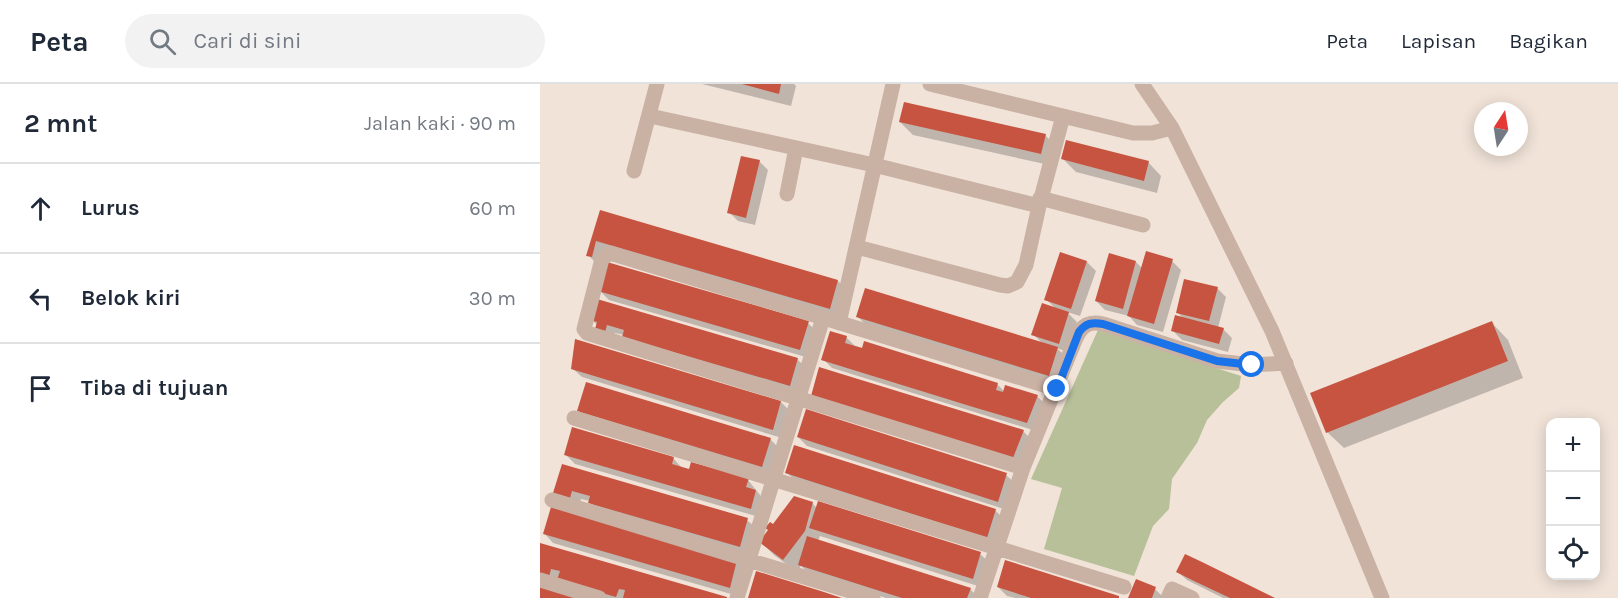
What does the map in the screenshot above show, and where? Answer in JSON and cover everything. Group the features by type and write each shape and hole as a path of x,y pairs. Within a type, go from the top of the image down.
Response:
{"street":[{"path":"634,171 657,84"},
{"path":"838,322 893,84"},
{"path":"930,84 1140,134 1172,128"},
{"path":"1142,84 1172,128 1227,237 1286,363 1382,598"},
{"path":"650,116 1143,225"},
{"path":"857,247 1000,285 1011,285 1020,279 1026,265 1063,116"},
{"path":"787,194 796,148"},
{"path":"1023,468 587,333 585,329 602,259 610,253 1057,389"},
{"path":"737,598 823,318"},
{"path":"980,598 1023,468 1083,326 1092,323 1103,324 1217,361 1252,365 1286,363"},
{"path":"574,418 1124,587"},
{"path":"552,501 873,598"},
{"path":"540,580 599,598"},
{"path":"1168,598 1172,589 1192,598"}],"green space":[{"path":"1098,330 1241,376 1239,388 1207,420 1197,443 1172,479 1169,509 1153,526 1134,576 1044,549 1062,488 1031,479"}],"building":[{"path":"742,84 781,84 779,94"},
{"path":"904,102 1046,134 1041,154 899,122"},
{"path":"1066,140 1149,161 1144,181 1061,159"},
{"path":"741,156 760,160 746,218 727,213"},
{"path":"600,210 838,280 830,309 596,241 592,257 586,256"},
{"path":"1146,251 1173,259 1154,324 1127,316"},
{"path":"1060,252 1087,261 1071,309 1044,300"},
{"path":"1109,253 1136,261 1123,309 1095,301"},
{"path":"607,262 809,321 800,350 598,291"},
{"path":"1184,279 1218,287 1209,321 1176,313"},
{"path":"865,288 1058,347 1049,376 856,317"},
{"path":"597,299 798,358 790,386 622,337 624,330 607,325 605,332 595,329 597,322 590,320"},
{"path":"1042,303 1069,312 1059,344 1031,335"},
{"path":"1175,315 1224,328 1219,344 1171,331"},
{"path":"1492,321 1508,361 1326,433 1310,393"},
{"path":"830,331 847,336 845,343 862,348 864,341 998,383 996,390 1003,392 1005,385 1038,395 1027,423 973,407 821,360"},
{"path":"575,339 781,401 773,430 571,369"},
{"path":"819,367 1024,430 1013,458 811,396"},
{"path":"586,382 771,438 762,467 577,411"},
{"path":"806,409 1007,473 998,502 797,437"},
{"path":"572,427 674,457 672,464 689,469 691,462 749,478 746,487 756,490 751,509 564,455"},
{"path":"794,445 996,509 987,538 785,473"},
{"path":"562,464 748,518 740,547 588,503 590,496 572,491 570,498 553,493"},
{"path":"794,496 813,502 805,531 783,560 759,542 768,530 765,528 770,522 773,524"},
{"path":"818,501 981,552 973,579 809,528"},
{"path":"551,507 737,560 730,588 543,534"},
{"path":"807,536 971,588 967,598 902,598 798,565"},
{"path":"540,543 727,598 623,598 625,590 619,589 616,597 557,580 560,571 551,569 549,577 540,575"},
{"path":"1185,554 1275,598 1230,598 1194,581 1176,572"},
{"path":"1005,560 1119,596 1119,598 1031,598 997,587"},
{"path":"756,571 824,592 842,598 748,598"},
{"path":"1136,579 1156,587 1152,598 1128,598"},
{"path":"540,586 581,598 540,598"}],"route":[{"path":"1057,389 1079,332 1083,326 1092,323 1103,324 1217,361 1252,365"}]}
